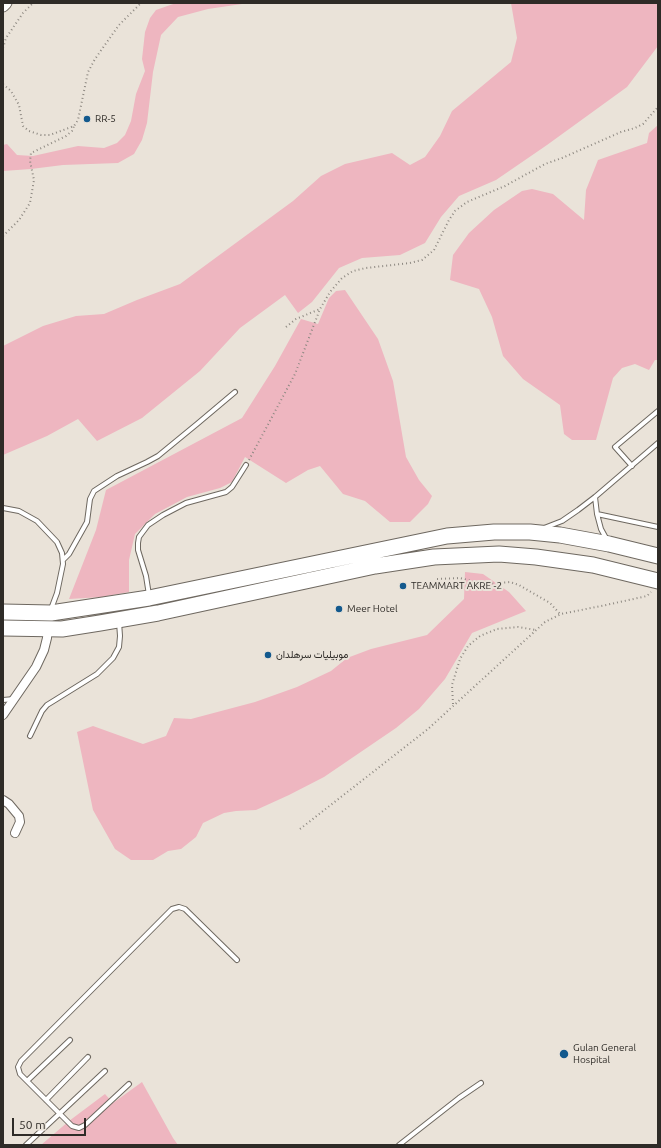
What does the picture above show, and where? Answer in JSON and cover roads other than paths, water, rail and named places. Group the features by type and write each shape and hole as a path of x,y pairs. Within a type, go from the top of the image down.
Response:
{"highway":[{"path":"3,612 50,613 149,598 447,536 494,532 530,532 560,535 609,544 658,556"},
{"path":"3,628 62,629 118,620 158,613 375,566 434,557 499,554 536,557 593,565 655,586"}],"street":[{"path":"3,6 6,3"},
{"path":"3,715 36,667 44,650 48,629"},
{"path":"3,800 9,804 19,816 20,822 15,833"}],"lane":[{"path":"63,560 69,554 88,522 90,499 94,492 117,476 158,456 235,392"},
{"path":"632,466 615,447 658,411"},
{"path":"530,532 562,520 595,498 658,443"},
{"path":"149,598 146,576 138,550 139,537 148,525 163,514 186,503 226,492 232,487 246,465"},
{"path":"595,498 601,529 609,544"},
{"path":"3,508 19,511 37,521 57,542 63,560 62,571 57,593 50,613"},
{"path":"597,514 658,527"},
{"path":"30,736 42,711 47,705 97,674 113,658 119,647 120,636 118,620"},
{"path":"3,700 14,699"},
{"path":"129,1084 82,1127 78,1128 72,1126 46,1100 18,1070 18,1067 21,1061 172,909 179,907 185,909 237,960"},
{"path":"28,1081 70,1040"},
{"path":"46,1100 88,1057"},
{"path":"26,1145 105,1071"},
{"path":"399,1145 459,1098 481,1083"}],"place":[{"name":"RR-5","path":"87,119"},
{"name":"TEAMMART AKRE -2","path":"403,586"},
{"name":"Meer Hotel","path":"339,609"},
{"name":"موبيليات سرهلدان","path":"268,655"},
{"name":"Gulan General Hospital","path":"564,1054"}]}
